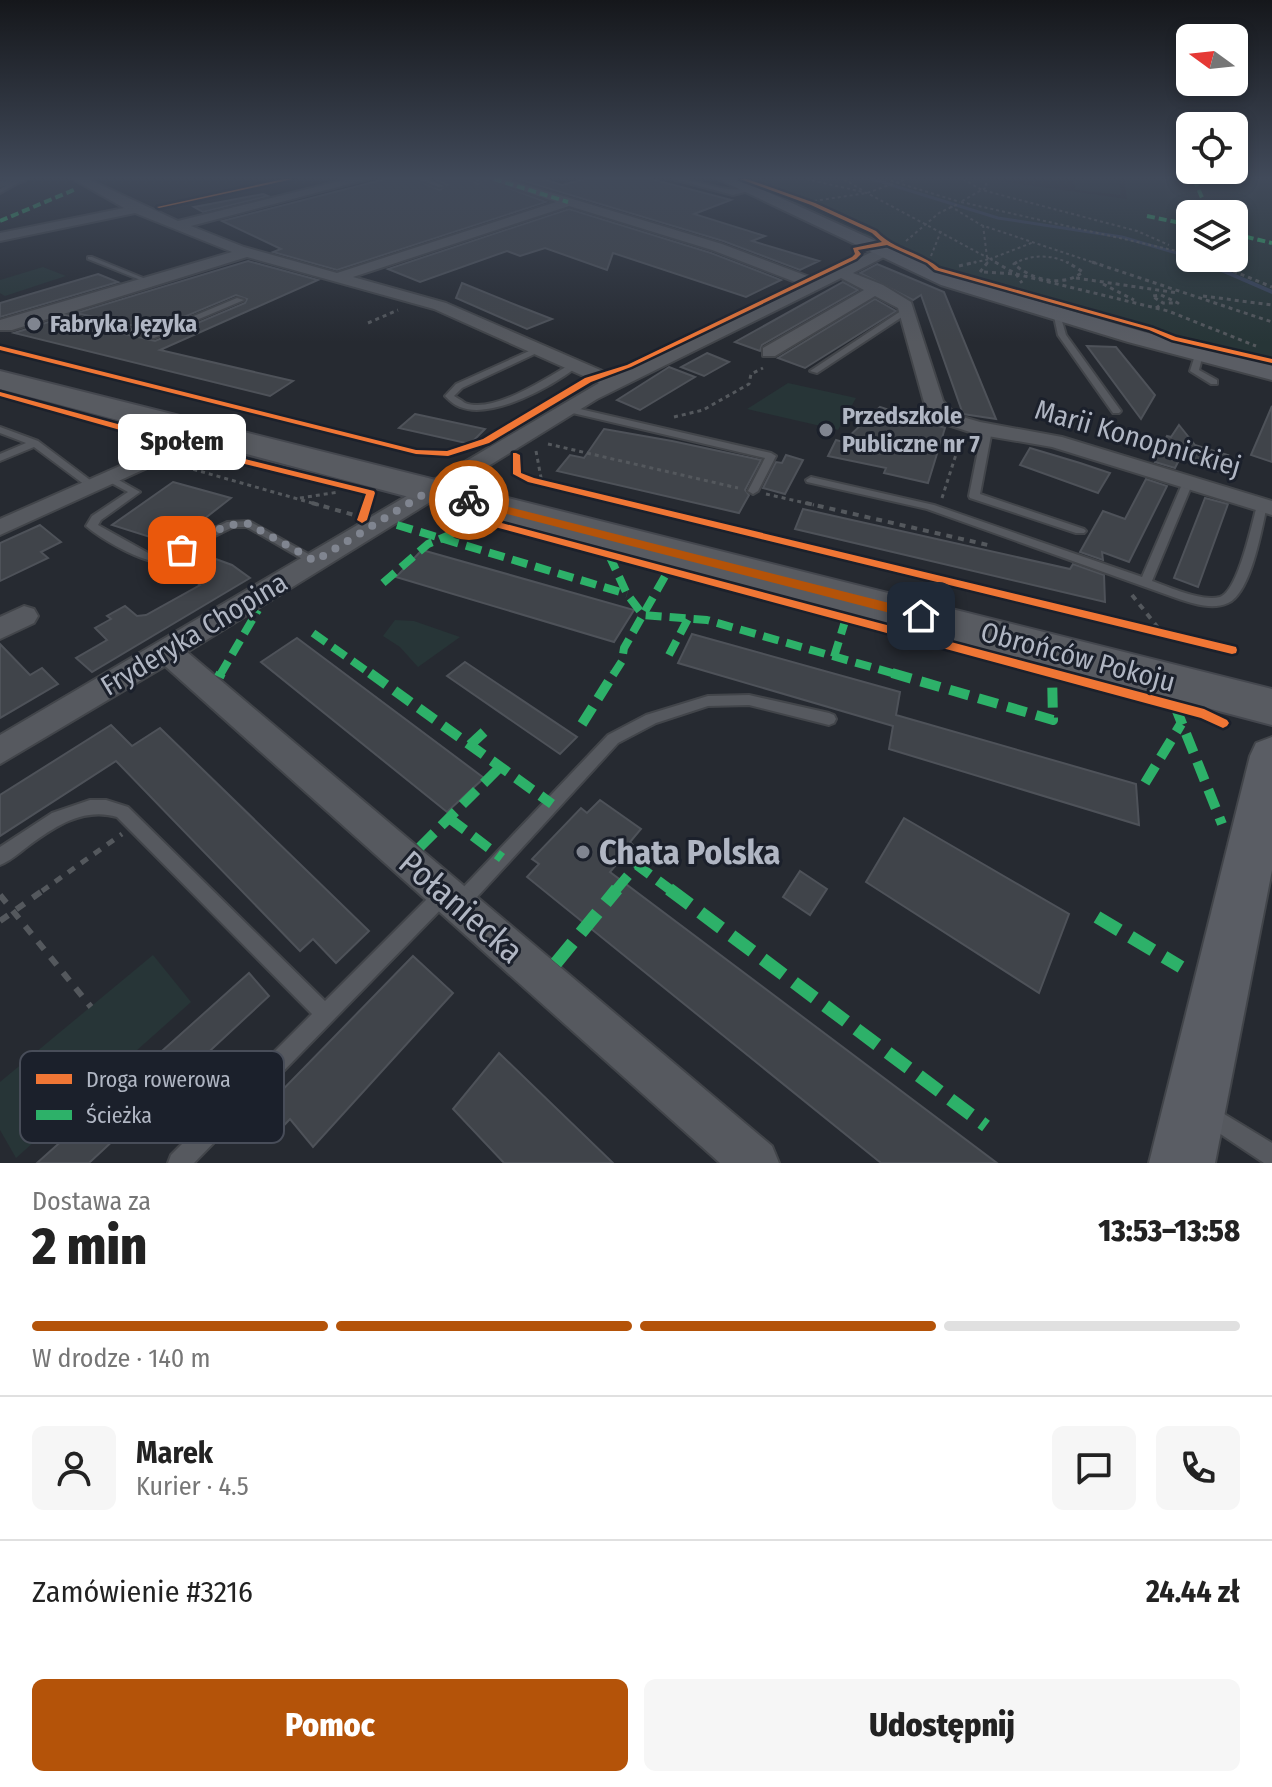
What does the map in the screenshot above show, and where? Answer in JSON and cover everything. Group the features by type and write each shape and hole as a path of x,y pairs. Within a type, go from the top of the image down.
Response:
{"main road":[{"name":"Obrońców Pokoju","path":"0,367 1272,707"},
{"name":"Obrońców Pokoju","path":"0,380 193,445 438,485 1272,687"}],"street":[{"path":"197,233 440,306 613,383"},
{"path":"339,277 473,233"},
{"path":"672,233 724,249 814,284"},
{"path":"847,233 948,281 1056,314 1199,354 1261,359"},
{"name":"Fryderyka Chopina","path":"0,751 567,409 613,383 840,272 881,248"},
{"path":"0,325 50,313 249,251"},
{"path":"840,272 901,300 934,402 942,414 965,425"},
{"path":"769,358 878,288"},
{"name":"Marii Konopnickiej","path":"965,425 1055,441 1267,507"},
{"path":"0,528 193,445"},
{"name":"Połaniecka","path":"167,651 755,1163"},
{"path":"1182,1163 1260,875 1272,756"}],"lane":[{"path":"90,258 150,282"},
{"path":"50,313 154,336 240,300"},
{"path":"814,371 907,311"},
{"path":"1056,314 1062,335 1116,411"},
{"path":"538,349 459,386 449,396 466,407 491,408 574,366"},
{"path":"1199,354 1194,371 1214,382"},
{"path":"567,409 771,456 753,491"},
{"path":"0,430 35,443 102,482 135,492 96,518 92,526 147,557 169,556 221,529 241,523 249,524 315,561"},
{"path":"987,430 974,496 1080,531"},
{"path":"0,458 35,443"},
{"path":"811,480 939,510 1196,600 1224,601 1231,597 1267,507"},
{"path":"1146,582 1188,482"},
{"path":"284,1057 613,739 651,719 708,701 749,700 829,719"},
{"path":"0,857 47,826 90,806 108,805 122,812 326,1015"},
{"path":"1195,1106 1272,1155"},
{"path":"179,1163 199,1143"}],"path":[{"path":"881,248 920,233"},
{"path":"937,266 941,233"},
{"path":"945,233 999,264 1032,277 1156,308 1261,359"},
{"path":"985,233 989,258"},
{"path":"1008,233 1272,322"},
{"path":"1114,233 1176,249"},
{"path":"1142,233 1176,249"},
{"path":"937,266 989,258 1034,242"},
{"path":"881,248 909,253"},
{"path":"1004,254 1019,259 1038,256 1062,259 1081,268 1081,275 1076,278"},
{"path":"1062,259 1074,256"},
{"path":"1015,266 1019,259"},
{"path":"999,264 1015,266 1032,277 1076,278 1272,305"},
{"path":"937,266 1029,295"},
{"path":"1235,272 1272,287"},
{"path":"1098,282 1143,305"},
{"path":"1168,297 1174,292"},
{"path":"1152,296 1168,297 1178,303 1163,303 1152,296"},
{"path":"1156,308 1163,303"},
{"path":"368,323 411,305"},
{"path":"669,417 715,404 749,384 751,374 769,358"},
{"path":"939,510 965,425"},
{"path":"542,483 534,441 991,546"},
{"path":"193,445 168,462 297,498 362,520"},
{"path":"297,498 342,492"},
{"path":"1127,589 1163,634"},
{"path":"0,921 135,825"},
{"path":"0,895 91,1007"}],"shaded area":[{"path":"865,233 1176,233 1176,272 1248,272 1248,233 1272,233 1272,365 1011,295 909,260 859,239"},
{"path":"43,267 66,276 5,296 0,293 0,280"},
{"path":"788,383 856,398 838,430 747,409"},
{"path":"395,620 414,621 460,637 418,667 400,647 383,636"},
{"path":"153,955 191,1002 136,1051 37,1051"},
{"path":"20,1065 20,1143 33,1143 16,1158 0,1130 0,1082"}],"building":[{"path":"248,233 450,233 337,270 273,252 281,249"},
{"path":"496,233 647,233 781,280 746,297 613,253 607,270 545,248 520,256 507,251 420,282 388,269"},
{"path":"697,233 756,233 765,236 752,241 819,261 800,270"},
{"path":"248,261 318,280 160,350 293,381 270,396 14,333 58,319 155,341 245,303 247,299 236,295 153,330 76,313"},
{"path":"877,264 944,292 996,419 963,414 921,295 913,300 860,273"},
{"path":"98,274 118,282 0,317 0,303"},
{"path":"843,282 858,290 762,345 760,351 735,342"},
{"path":"462,283 552,319 527,329 456,298"},
{"path":"875,299 896,311 805,368 778,358"},
{"path":"1087,346 1116,347 1155,395 1141,419"},
{"path":"707,353 729,362 704,376 681,367"},
{"path":"669,367 695,377 640,410 617,400"},
{"path":"1272,406 1272,462 1251,455"},
{"path":"880,407 945,428 928,483 884,473 886,468 828,456 836,440 843,442"},
{"path":"415,414 485,429 470,444 399,428"},
{"path":"1179,425 1195,445 1228,455 1218,471 1180,458 1175,468 1155,462 1167,436 1171,437"},
{"path":"604,429 761,460 745,490 749,495 739,513 557,471 570,455 584,458"},
{"path":"1030,448 1110,473 1098,493 1020,465"},
{"path":"786,455 803,460 785,494 763,488 776,462 782,463"},
{"path":"1146,479 1167,486 1129,562 1102,552 1103,560 1080,552 1103,511 1125,519"},
{"path":"173,482 231,498 172,544 112,525"},
{"path":"1205,498 1228,504 1198,587 1174,578"},
{"path":"803,509 1070,569 1073,564 1104,575 1105,602 795,529"},
{"path":"40,525 61,542 41,552 48,558 0,581 0,543"},
{"path":"422,550 634,610 614,642 396,577"},
{"path":"194,551 232,565 250,578 92,672 76,658 107,640 95,628 111,619 107,616 125,606 137,616 146,615 200,585 172,563"},
{"path":"692,634 900,692 896,715 1136,784 1139,825 889,749 893,726 678,663"},
{"path":"297,638 484,778 447,812 261,662"},
{"path":"0,644 30,675 42,668 58,684 0,718"},
{"path":"465,662 577,737 560,754 447,676"},
{"path":"111,725 132,746 160,728 369,931 336,963 313,939 300,951 116,761 0,836 0,795"},
{"path":"600,800 641,829 630,842 633,845 610,872 997,1163 881,1163 527,877 539,864 532,859 581,808 587,813"},
{"path":"904,818 1069,914 1039,993 866,882"},
{"path":"800,871 827,889 810,915 783,897"},
{"path":"413,956 453,993 313,1147 290,1119 284,1125 284,1088"},
{"path":"249,973 269,996 210,1051 162,1051"},
{"path":"499,1053 613,1163 504,1163 453,1109"},
{"path":"59,1143 111,1143 89,1163 37,1163"}],"waterway":[{"path":"1098,233 1176,253"},
{"path":"1226,272 1272,292"}],"marked path":[{"path":"1248,237 1272,243"},
{"path":"383,583 428,544 483,521 491,523"},
{"path":"397,525 627,594"},
{"path":"609,555 627,594 643,615 707,620 1053,720 1052,673"},
{"path":"582,724 622,661 624,648 668,571"},
{"path":"219,677 258,610"},
{"path":"669,655 689,617"},
{"path":"834,657 846,618"},
{"path":"313,633 552,804"},
{"path":"1175,706 1222,824"},
{"path":"1145,783 1181,724"},
{"path":"470,745 484,732"},
{"path":"420,847 500,767"},
{"path":"449,818 502,858"},
{"path":"556,963 637,865 986,1126"},
{"path":"1097,917 1181,967"}],"cycle path":[{"path":"875,233 881,240 929,262 937,269 1151,329 1174,339 1272,361"},
{"path":"0,348 416,452 448,454 486,441 588,380 629,366 854,258 858,254 855,249 887,243"},
{"path":"0,394 155,437 164,446 162,450"},
{"path":"178,457 200,450 371,493 362,520"},
{"path":"516,455 517,474 531,480 1232,650"},
{"path":"483,521 1204,714 1223,723"}],"way so far":[{"path":"182,550 231,524 241,523 249,524 315,561 429,491 469,500"}],"place":[{"name":"Fabryka Języka","path":"34,324"},
{"name":"Przedszkole Publiczne nr 7","path":"826,430"},
{"name":"Społem","path":"182,550"},
{"name":"Chata Polska","path":"583,852"}],"route":[{"path":"469,500 921,616"}]}
